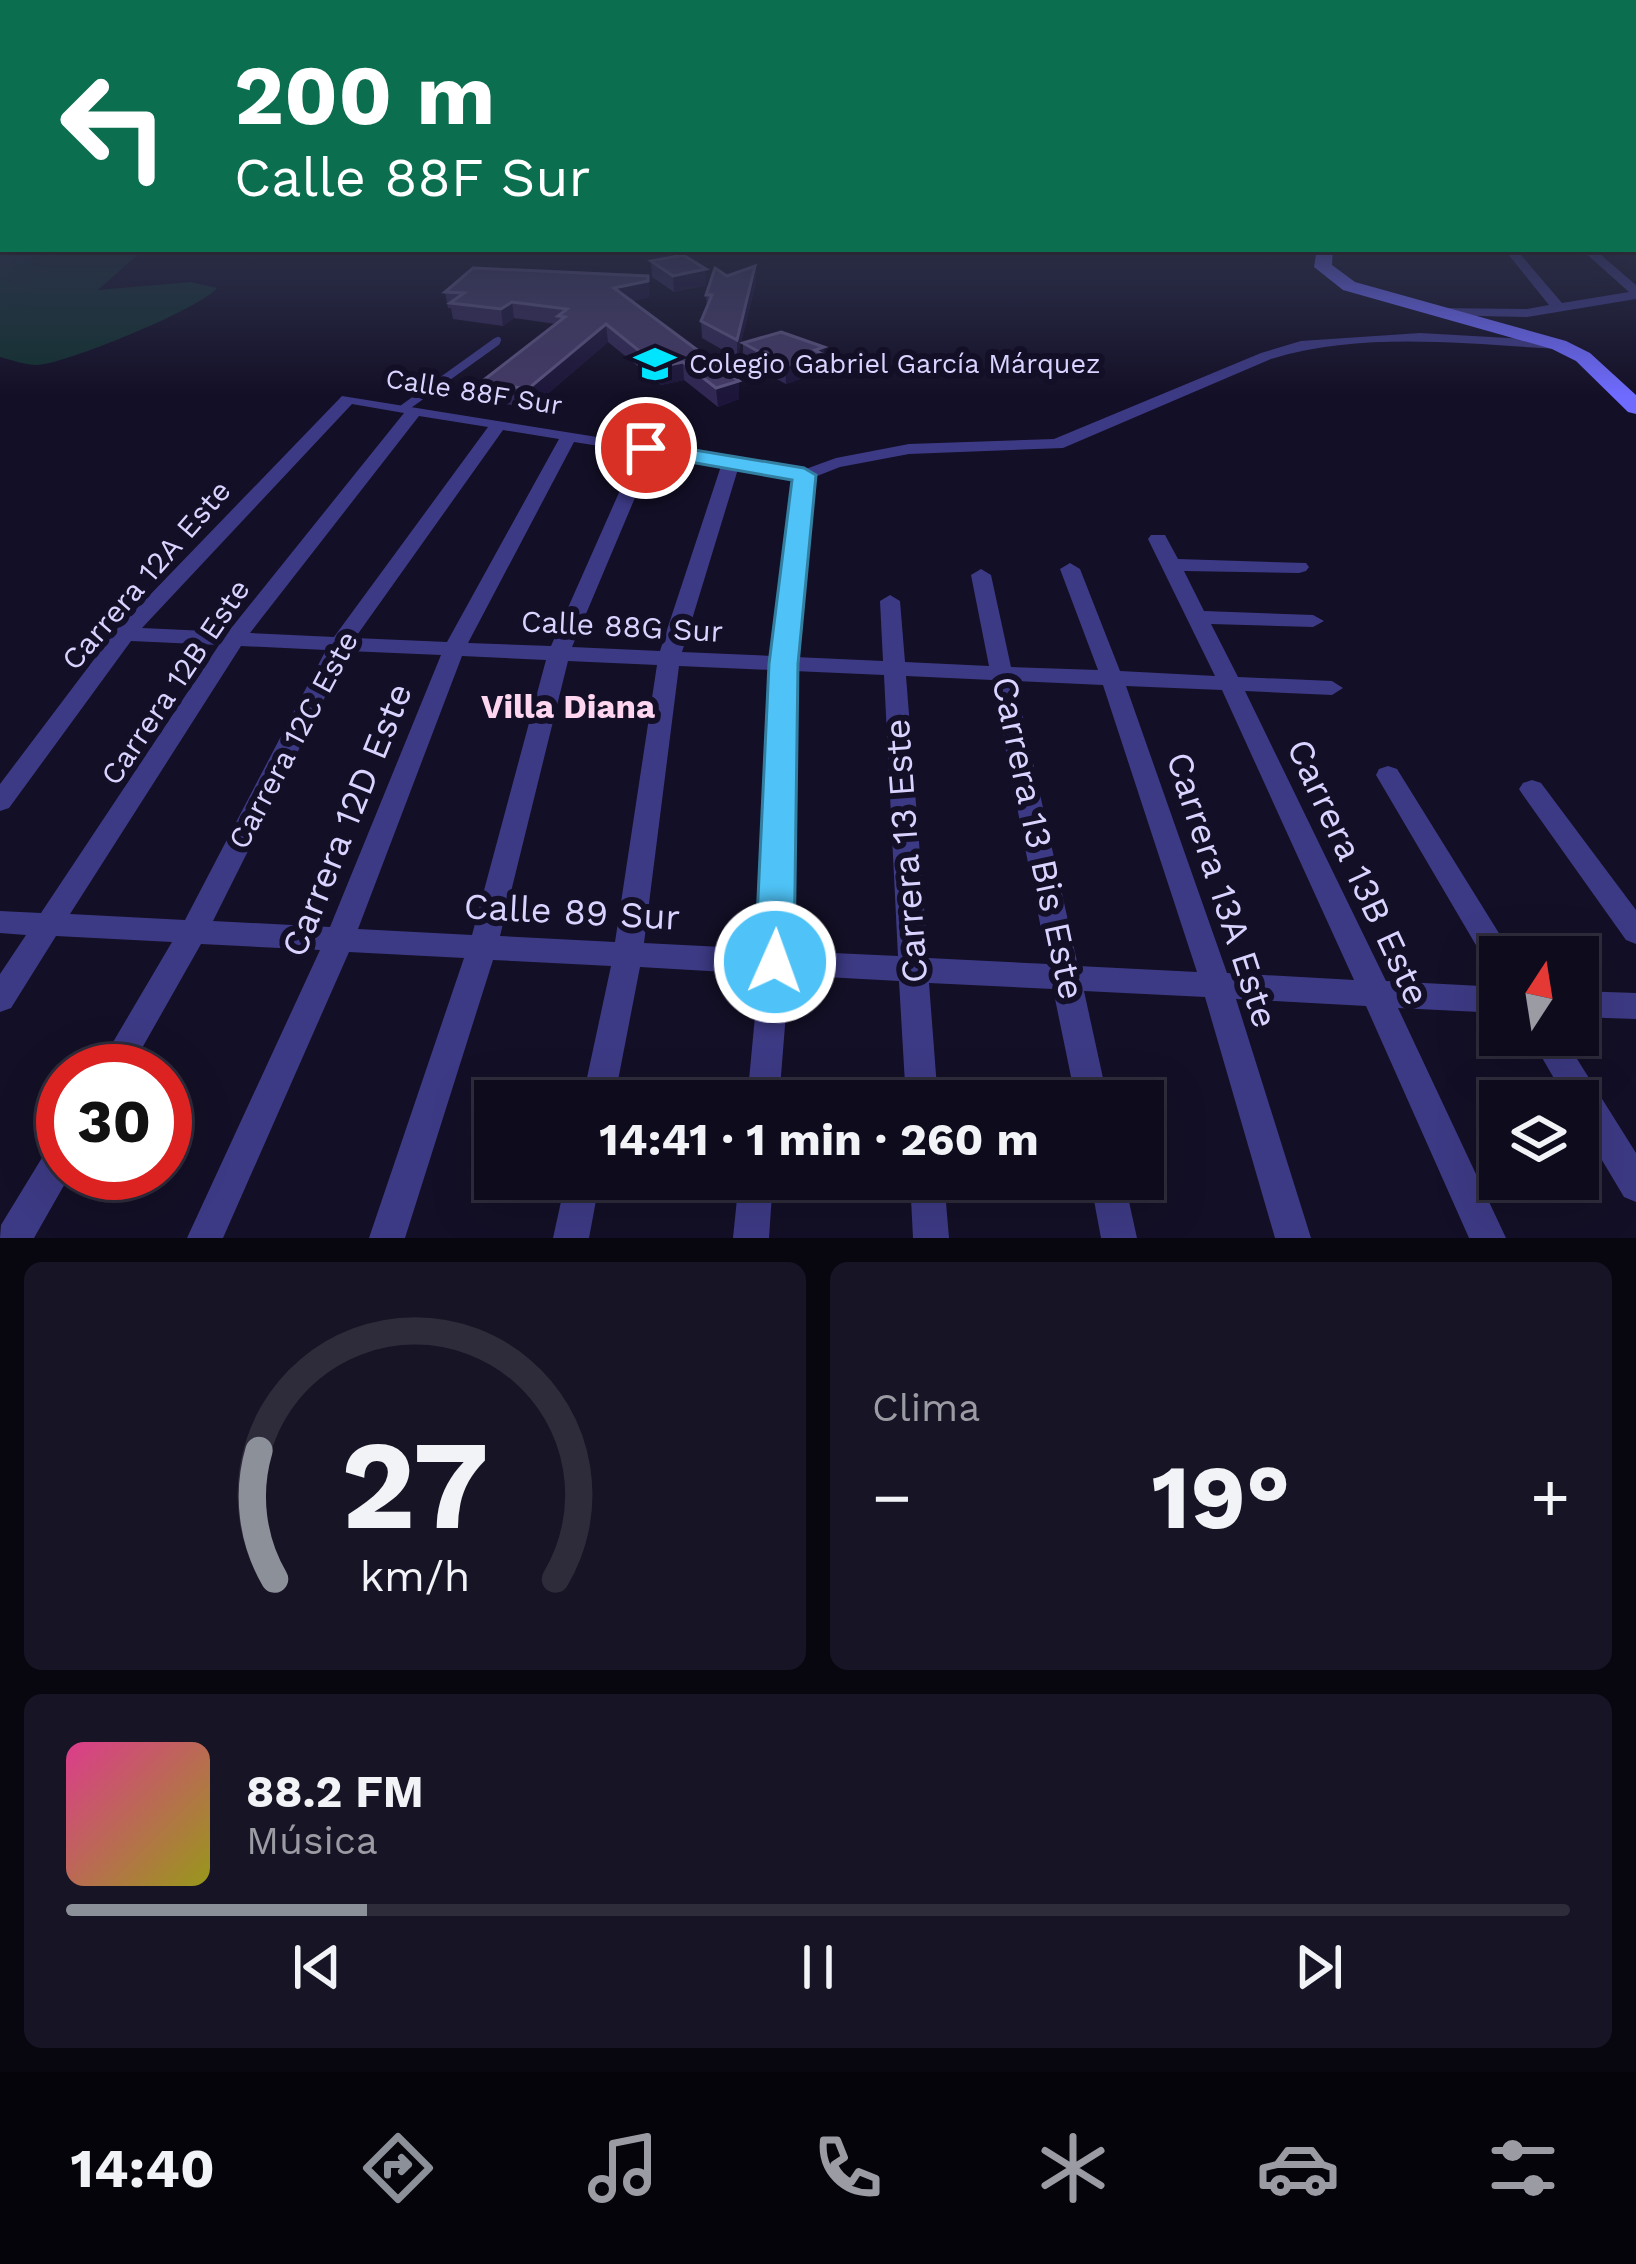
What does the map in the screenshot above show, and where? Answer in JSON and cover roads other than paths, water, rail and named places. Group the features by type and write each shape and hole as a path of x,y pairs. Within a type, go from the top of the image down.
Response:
{"main road":[{"path":"1345,281 1433,312 1559,345 1583,357 1636,407"}],"street":[{"path":"1536,281 1560,310"},
{"path":"1433,312 1560,310 1636,294"},
{"path":"765,1080 775,962 784,664 804,475 836,463 909,449 1057,444 1266,356 1306,344 1420,337 1559,345"},
{"name":"Calle 88F Sur","path":"348,399 804,475"},
{"name":"Carrera 12A Este","path":"0,802 125,634 348,399"},
{"name":"Carrera 12B Este","path":"0,999 234,639 410,409"},
{"name":"Carrera 12C Este","path":"128,1044 193,932 340,644 499,424"},
{"name":"Carrera 12D Este","path":"205,1238 340,939 454,649 569,436"},
{"path":"387,1238 483,946 559,653 646,448"},
{"path":"602,1080 628,954 669,658 730,463"},
{"name":"Carrera 13B Este","path":"1158,538 1277,778 1488,1238"},
{"path":"1170,565 1299,567"},
{"name":"Carrera 13A Este","path":"1070,569 1114,679 1218,984 1293,1238"},
{"name":"Carrera 13 Bis Este","path":"981,575 1088,1080"},
{"name":"Carrera 13 Este","path":"890,601 921,1080"},
{"path":"1195,617 1313,621"},
{"name":"Calle 88G Sur","path":"125,634 1332,688"},
{"path":"1388,775 1485,936"},
{"path":"1532,789 1636,932"},
{"name":"Calle 89 Sur","path":"0,922 1479,999"},
{"path":"1599,1005 1636,1006"},
{"path":"1558,1056 1636,1186"},
{"path":"14,1238 36,1200"},
{"path":"572,1238 579,1200"},
{"path":"751,1238 754,1200"},
{"path":"928,1200 931,1238"},
{"path":"1111,1200 1119,1238"}],"lane":[{"path":"410,409 498,340"}],"place":[{"name":"Colegio Gabriel García Márquez","path":"655,364"}],"district":[{"name":"Villa Diana","path":"568,706"}]}
